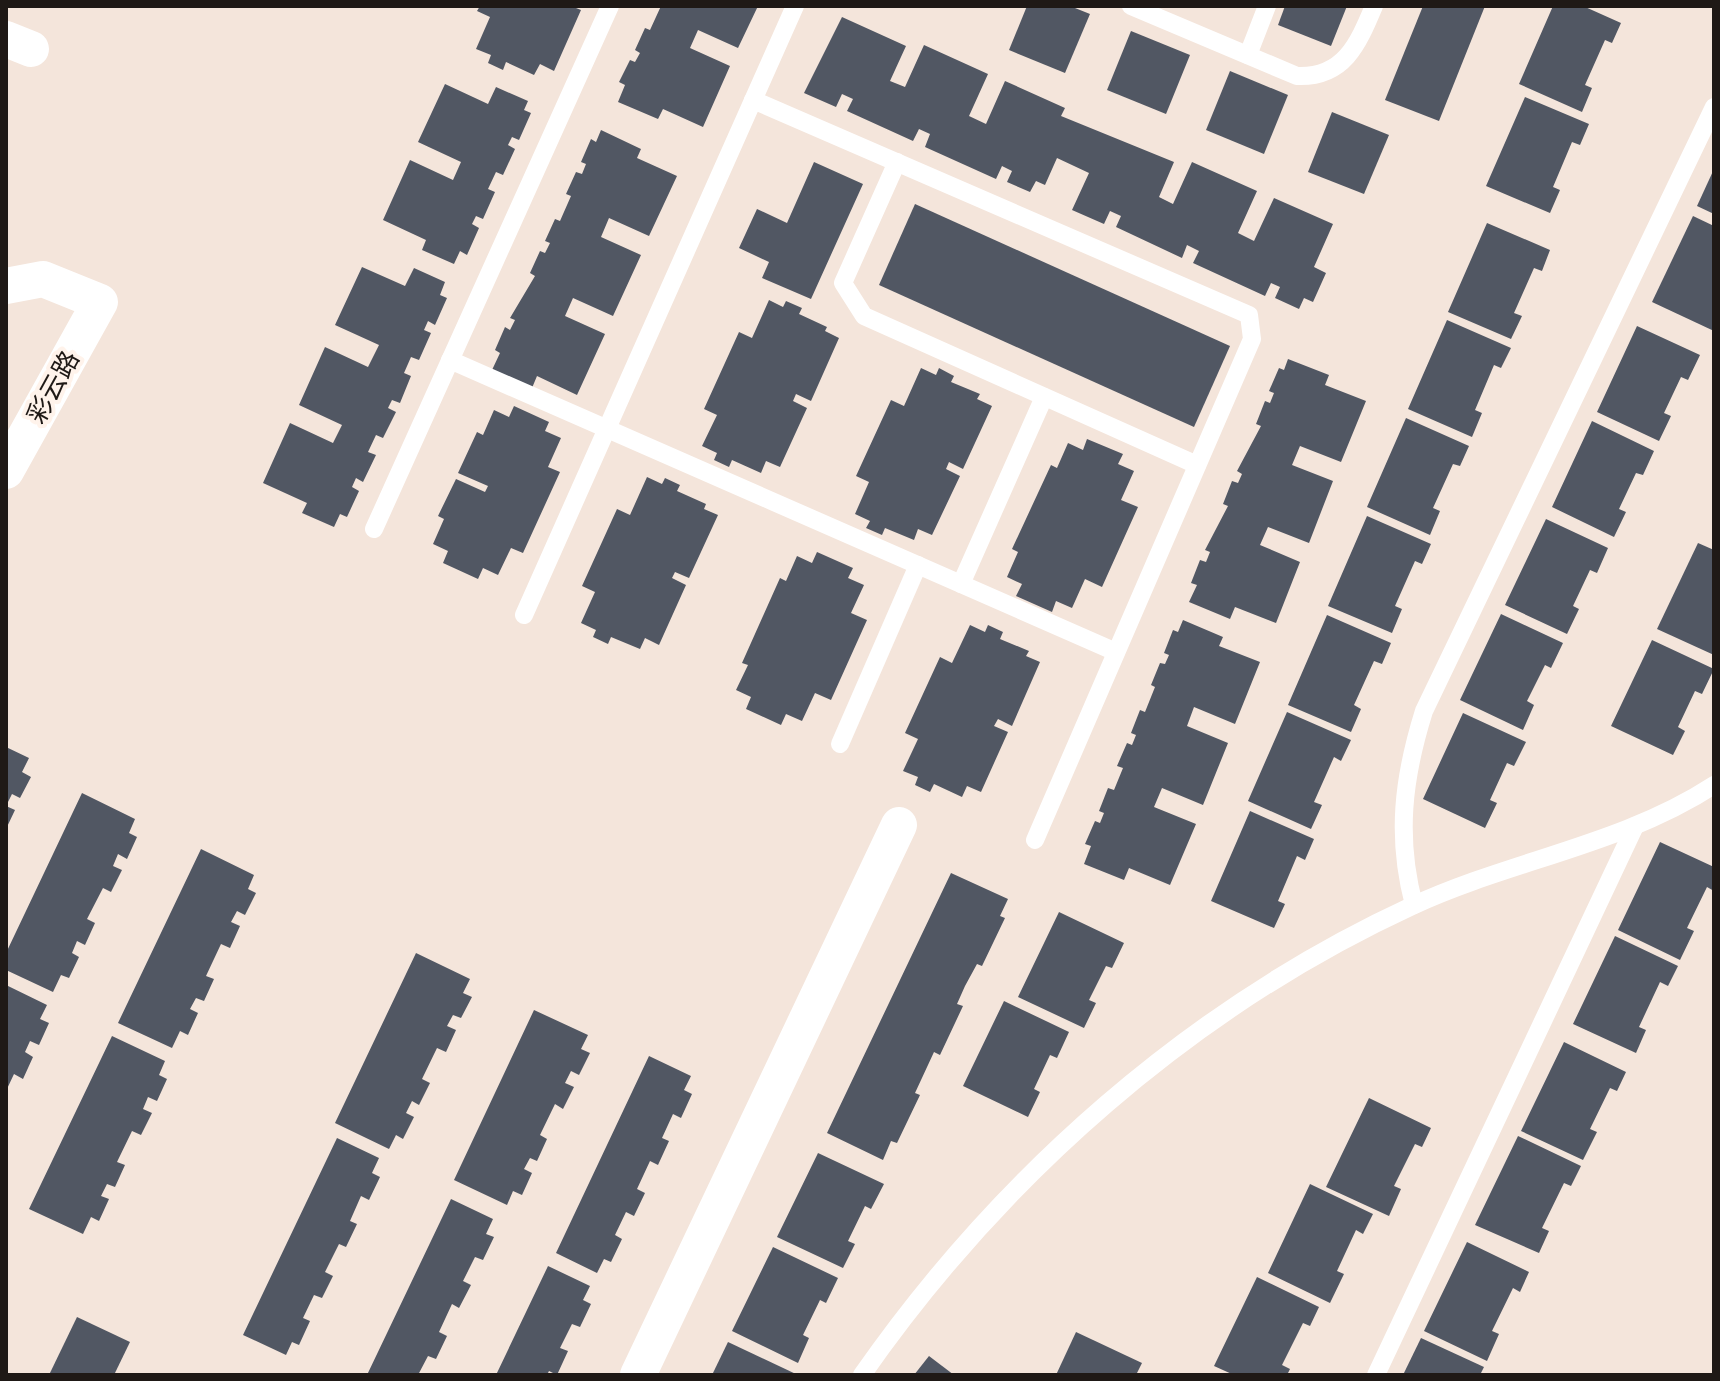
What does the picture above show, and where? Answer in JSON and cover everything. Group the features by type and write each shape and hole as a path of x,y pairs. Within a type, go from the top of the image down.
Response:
{"street":[{"name":"彩云路","path":"6,286 43,279 100,302 6,471"},
{"path":"638,1375 899,825"}],"lane":[{"path":"374,529 610,6"},
{"path":"524,615 795,6"},
{"path":"1131,6 1297,76 1325,74 1358,46 1374,6"},
{"path":"1248,55 1267,6"},
{"path":"753,100 1249,315 1252,339 1035,840"},
{"path":"1414,905 1405,873 1402,812 1413,747 1424,711 1714,107"},
{"path":"897,162 843,283 864,316 1197,465"},
{"path":"450,360 1116,652"},
{"path":"961,584 1044,397"},
{"path":"840,744 918,565"},
{"path":"862,1375 931,1283 980,1226 1091,1118 1181,1044 1260,990 1414,905 1635,826 1714,785"},
{"path":"1376,1375 1635,826"}],"building":[{"path":"480,6 571,6 581,10 554,71 540,64 534,75 506,62 503,70 488,63 491,55 476,49 490,17 477,11"},
{"path":"661,6 758,6 738,48 698,30 690,48 730,66 703,127 663,109 658,119 618,102 625,85 619,82 630,60 635,62 640,53 635,50 645,28 650,30"},
{"path":"1027,6 1070,6 1090,14 1065,73 1009,50"},
{"path":"1285,6 1347,6 1331,46 1278,25"},
{"path":"1423,6 1485,6 1439,121 1385,100"},
{"path":"1553,6 1583,6 1621,23 1612,43 1605,40 1585,85 1592,88 1582,112 1519,84"},
{"path":"842,17 906,46 890,81 905,87 924,45 988,74 969,116 986,124 1005,81 1065,108 1061,116 1174,162 1159,197 1173,204 1192,162 1257,191 1238,233 1254,241 1274,198 1333,224 1314,267 1326,273 1313,302 1304,298 1299,309 1275,298 1280,287 1271,283 1265,296 1193,263 1199,251 1187,245 1182,258 1116,227 1121,216 1110,211 1104,224 1072,210 1089,173 1057,158 1045,185 1036,181 1030,192 1007,182 1012,171 1002,166 996,179 925,147 930,134 919,129 913,141 847,111 853,99 842,94 836,107 804,93"},
{"path":"1131,31 1190,55 1166,114 1107,90"},
{"path":"1230,71 1288,95 1264,154 1206,130"},
{"path":"445,84 488,104 496,87 528,101 524,110 531,113 519,140 512,137 508,145 515,149 503,175 496,172 488,189 495,192 483,219 476,216 472,224 479,228 467,255 460,251 454,264 422,250 426,240 383,220 410,160 453,180 461,162 418,142"},
{"path":"1525,97 1589,124 1580,145 1572,142 1553,187 1560,190 1550,213 1486,186"},
{"path":"1332,112 1389,135 1364,194 1308,172"},
{"path":"601,130 641,149 637,158 677,176 649,236 609,218 601,237 641,255 613,316 573,298 565,316 605,334 577,395 537,376 532,388 492,370 500,353 495,350 505,327 510,330 515,320 510,318 535,276 530,273 540,251 545,253 550,243 545,241 555,219 560,221 571,196 566,194 576,172 582,174 586,164 581,162 591,139 596,142"},
{"path":"814,162 863,184 811,299 762,278 769,262 739,248 757,209 787,223"},
{"path":"1714,169 1714,214 1697,206"},
{"path":"915,204 1230,346 1194,427 879,285"},
{"path":"1693,216 1714,226 1714,331 1652,302"},
{"path":"1487,223 1550,250 1542,271 1534,268 1514,313 1522,316 1511,339 1448,312"},
{"path":"362,267 405,286 414,268 445,282 440,295 447,298 435,325 428,321 424,330 431,333 419,360 411,357 404,373 411,376 400,403 392,400 388,408 396,412 383,438 376,435 368,452 376,455 363,482 356,478 352,487 359,491 347,517 340,514 334,527 302,513 307,503 263,483 290,423 333,443 342,425 299,405 325,347 368,367 379,345 335,325"},
{"path":"769,300 783,307 786,301 802,308 799,314 827,327 825,331 839,338 811,401 796,394 793,401 807,408 780,467 766,461 761,473 732,460 729,467 714,460 717,453 702,446 717,415 704,409 739,332 752,338"},
{"path":"1447,320 1511,348 1501,368 1494,365 1475,410 1482,413 1472,437 1408,409"},
{"path":"1637,326 1700,355 1688,380 1681,377 1664,413 1671,416 1659,441 1597,412"},
{"path":"1288,359 1329,375 1325,385 1366,401 1341,462 1300,446 1292,465 1333,481 1309,543 1268,527 1260,545 1300,562 1276,623 1235,607 1230,619 1189,602 1197,585 1191,583 1200,560 1206,562 1210,552 1205,550 1228,506 1223,504 1232,481 1238,483 1242,474 1237,471 1261,426 1256,424 1265,401 1270,403 1274,393 1269,391 1279,368 1284,370"},
{"path":"921,368 936,375 939,368 954,376 951,382 980,394 977,399 992,406 963,469 949,462 946,469 960,476 932,535 918,529 914,540 885,528 882,535 866,528 870,521 855,514 869,482 856,476 891,400 904,406"},
{"path":"514,406 549,422 545,431 561,438 548,467 560,472 523,553 511,548 498,575 483,568 478,579 443,563 448,551 433,544 444,519 438,516 456,479 485,492 488,486 458,473 477,432 483,435 494,410 509,417"},
{"path":"1406,418 1469,446 1460,466 1453,464 1433,508 1440,511 1430,535 1367,507"},
{"path":"1592,421 1654,451 1643,475 1636,473 1619,509 1626,512 1614,537 1552,507"},
{"path":"1087,439 1123,454 1118,464 1134,471 1121,500 1138,507 1102,587 1085,579 1072,608 1056,601 1052,612 1016,596 1022,584 1007,577 1018,552 1012,549 1051,465 1057,468 1068,443 1083,450"},
{"path":"647,477 662,484 665,478 680,485 677,491 706,504 704,509 718,515 689,578 675,572 672,578 686,585 659,645 645,638 640,649 611,637 608,644 593,637 596,630 581,623 595,592 582,586 617,509 630,515"},
{"path":"1367,516 1431,544 1422,564 1415,561 1395,606 1402,609 1392,633 1328,606"},
{"path":"1546,519 1608,548 1597,573 1590,570 1573,606 1579,609 1567,634 1505,605"},
{"path":"1698,543 1714,550 1714,655 1657,629"},
{"path":"817,552 853,568 848,578 864,585 851,613 867,620 831,700 815,693 802,721 786,714 781,725 746,709 751,697 736,690 748,665 742,663 780,578 786,581 797,556 812,563"},
{"path":"1501,614 1563,643 1551,668 1545,665 1527,701 1534,705 1523,730 1460,700"},
{"path":"1327,615 1391,643 1382,664 1374,661 1354,705 1361,709 1351,732 1288,705"},
{"path":"1183,620 1223,637 1219,646 1260,662 1235,724 1194,707 1187,726 1228,743 1203,805 1162,788 1154,807 1196,824 1170,885 1129,868 1124,880 1084,864 1091,846 1085,844 1095,821 1100,823 1104,813 1099,811 1108,788 1114,790 1123,768 1117,766 1127,743 1132,745 1136,735 1131,733 1140,710 1145,712 1160,663 1165,664 1169,655 1164,653 1173,630 1178,632"},
{"path":"970,625 985,632 988,625 1003,632 1000,639 1029,651 1026,656 1040,662 1012,726 998,719 994,726 1008,732 981,792 967,786 962,797 934,784 930,792 915,785 918,777 903,771 918,739 905,733 940,657 952,663"},
{"path":"1652,640 1714,669 1702,694 1695,691 1678,727 1685,731 1673,755 1611,726"},
{"path":"1287,712 1351,740 1341,761 1334,757 1314,802 1322,805 1311,829 1248,801"},
{"path":"1463,713 1526,742 1514,766 1507,763 1490,800 1497,803 1485,828 1423,799"},
{"path":"6,747 29,758 22,772 31,777 20,798 12,794 6,806"},
{"path":"82,793 135,819 129,833 137,837 127,859 118,854 113,866 122,870 111,892 103,888 87,919 95,923 85,945 77,941 72,953 79,957 69,978 61,975 53,992 6,970 6,953"},
{"path":"6,806 15,810 6,829"},
{"path":"1250,811 1314,839 1305,860 1297,856 1278,901 1285,904 1274,928 1211,901"},
{"path":"1660,842 1714,867 1714,891 1707,887 1687,928 1694,931 1680,960 1618,930"},
{"path":"201,849 254,875 248,889 256,893 245,915 237,911 231,922 240,926 230,948 221,944 206,976 214,979 204,1001 196,998 190,1009 198,1013 188,1035 180,1031 172,1048 118,1023"},
{"path":"951,873 1008,899 1000,916 1005,918 982,966 977,964 965,986 957,1004 963,1006 940,1055 934,1052 915,1093 920,1095 897,1143 891,1141 883,1160 827,1133"},
{"path":"1059,912 1124,943 1112,968 1106,966 1089,1000 1096,1003 1084,1028 1018,997"},
{"path":"1615,936 1678,966 1668,986 1660,982 1639,1027 1646,1030 1636,1053 1573,1024"},
{"path":"416,953 470,979 463,993 472,997 461,1018 453,1015 447,1026 456,1030 446,1052 437,1048 422,1079 430,1083 419,1105 412,1101 406,1113 414,1117 403,1139 396,1135 389,1149 335,1123"},
{"path":"6,985 47,1005 40,1019 49,1023 39,1045 30,1041 25,1052 33,1057 23,1079 14,1074 6,1091"},
{"path":"1004,1001 1069,1032 1057,1058 1050,1055 1034,1089 1040,1092 1028,1117 963,1086"},
{"path":"534,1010 588,1035 581,1049 590,1053 579,1075 571,1071 565,1083 574,1087 563,1109 555,1104 540,1135 547,1139 537,1161 530,1158 524,1169 532,1173 522,1195 513,1191 507,1205 454,1180"},
{"path":"112,1036 165,1061 159,1075 167,1079 157,1101 148,1097 143,1109 152,1113 141,1135 132,1131 117,1162 125,1165 115,1187 107,1184 101,1196 109,1199 99,1221 91,1217 83,1234 29,1209"},
{"path":"1564,1042 1626,1072 1617,1091 1610,1088 1590,1129 1597,1132 1583,1160 1521,1131"},
{"path":"649,1056 691,1076 684,1090 692,1094 681,1118 673,1114 662,1138 669,1141 658,1165 650,1161 637,1189 645,1193 634,1216 626,1212 615,1235 622,1239 611,1262 604,1259 597,1273 556,1253"},
{"path":"1369,1098 1431,1128 1422,1147 1415,1144 1394,1186 1401,1189 1389,1216 1326,1187"},
{"path":"1518,1136 1581,1166 1571,1186 1564,1183 1542,1228 1549,1231 1539,1253 1475,1225"},
{"path":"337,1138 379,1158 372,1173 380,1177 369,1200 361,1196 350,1221 357,1224 346,1247 339,1244 325,1272 333,1276 322,1298 314,1295 303,1318 310,1321 299,1345 292,1342 286,1355 243,1335"},
{"path":"818,1153 884,1184 871,1209 865,1206 848,1241 855,1244 843,1268 777,1237"},
{"path":"1310,1184 1373,1214 1363,1234 1356,1230 1337,1271 1344,1274 1330,1303 1268,1273"},
{"path":"451,1199 493,1219 486,1234 494,1237 483,1260 475,1257 463,1281 471,1285 459,1308 452,1304 439,1332 447,1336 436,1359 428,1356 418,1375 367,1375"},
{"path":"1467,1242 1529,1272 1520,1292 1513,1288 1492,1331 1499,1334 1487,1361 1424,1331"},
{"path":"773,1247 838,1278 826,1303 820,1300 803,1335 809,1338 798,1363 732,1331"},
{"path":"548,1266 590,1286 583,1300 591,1304 580,1327 572,1324 560,1348 568,1351 557,1375 549,1371 547,1375 496,1375"},
{"path":"1257,1277 1319,1307 1310,1326 1303,1323 1282,1365 1290,1369 1287,1375 1234,1375 1214,1366"},
{"path":"77,1317 130,1342 114,1375 49,1375"},
{"path":"1076,1332 1142,1363 1136,1375 1056,1375"},
{"path":"1421,1338 1484,1367 1480,1375 1403,1375"},
{"path":"728,1342 798,1375 712,1375"},
{"path":"929,1356 954,1375 914,1375"}]}
